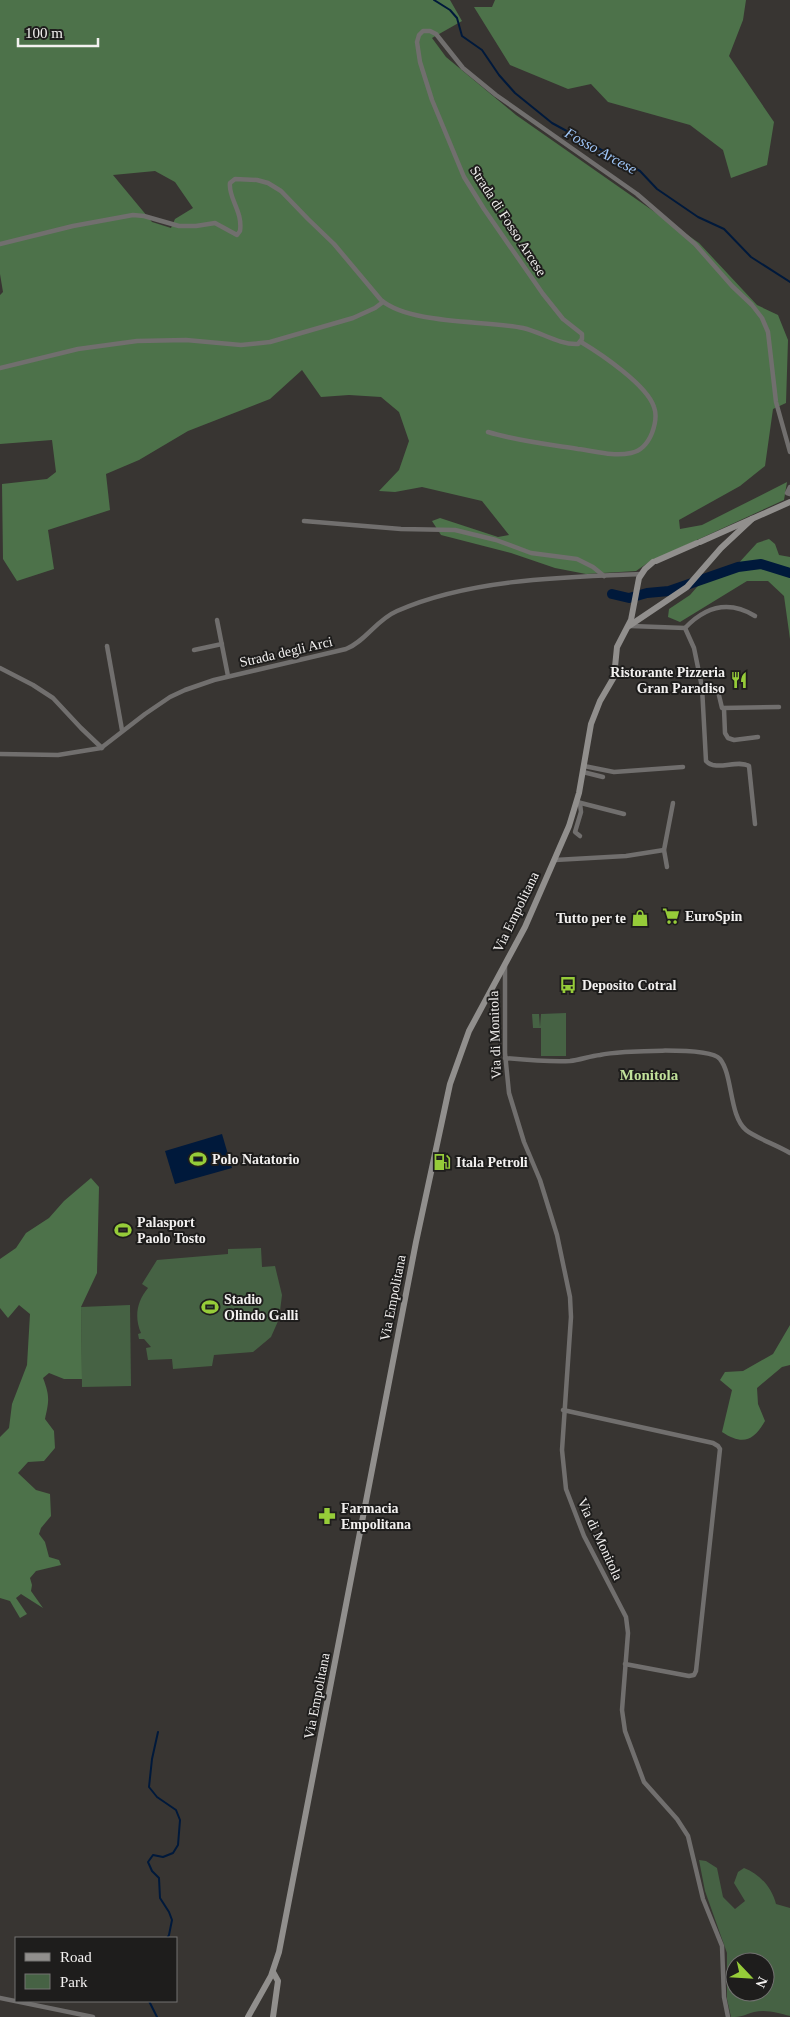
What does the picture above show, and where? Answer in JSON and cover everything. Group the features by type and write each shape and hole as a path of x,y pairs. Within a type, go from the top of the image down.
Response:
{"main road":[{"path":"639,577 654,562 790,502"},
{"path":"629,626 687,587 721,548 752,519"},
{"path":"714,536 720,540 721,548"},
{"name":"Via Empolitana","path":"248,2017 273,1972 280,1948 290,1887 307,1814 442,1114 451,1078 461,1050 478,1014 534,908 578,802 590,724 600,701 613,679 618,643 629,626 639,577"},
{"path":"634,608 640,613 648,614"},
{"path":"273,1972 278,1981 273,2017"}],"street":[{"name":"Strada di Fosso Arcese","path":"581,342 582,334 560,315 543,294 464,177 432,100 420,62 417,42 422,31 430,31 436,34 459,63 491,92 637,194 695,244 732,286 752,305 762,318 768,332 776,402 790,452"},
{"name":"Strada di Fosso Arcese","path":"0,244 72,226 133,215 144,216 179,226 215,223 237,235 240,231 240,220 230,190 230,183 235,180 257,180 276,188 291,200 305,217 334,244 383,302 400,310 432,318 518,328 567,343 576,344 581,342"},
{"path":"0,368 72,350 136,341 192,340 241,345 270,342 353,318 375,308 383,302"},
{"name":"Strada di Fosso Arcese","path":"488,432 530,442 614,454 633,452 644,446 651,436 655,421 655,409 651,399 619,368 581,342"},
{"path":"790,487 787,493 790,494"},
{"path":"304,522 407,530 456,530 500,541 531,554 577,559 590,565 604,576"},
{"name":"Strada degli Arci","path":"102,748 122,730 174,695 200,684 228,676 344,650 356,644 384,618 428,599 526,581 604,576 639,577"},
{"path":"629,626 685,628 698,616 716,608 737,608 755,616"},
{"path":"217,620 228,676"},
{"path":"685,628 696,652 702,687 706,761 712,765 741,764 749,766 755,824"},
{"path":"194,650 222,644"},
{"path":"106,646 122,730"},
{"path":"0,668 53,698 102,748"},
{"path":"702,687 717,686 721,707 724,709 725,733 728,738 734,740 758,737"},
{"path":"724,709 779,707"},
{"path":"0,754 58,755 102,748"},
{"path":"583,769 614,772 683,766"},
{"path":"583,769 603,777"},
{"path":"578,802 624,814"},
{"path":"578,802 581,810 575,832 580,836"},
{"path":"668,867 664,850 673,803"},
{"path":"554,860 626,856 664,850"},
{"name":"Via di Monitola","path":"505,962 505,1058 512,1103 524,1142 552,1215 570,1297 571,1316 563,1410 562,1462 566,1489 586,1541 626,1618 628,1631 622,1705 625,1731 644,1782 677,1819 688,1836 703,1899 722,1946 724,1995 728,2017"},
{"path":"505,1058 547,1062 623,1052 673,1051 708,1053 719,1059 725,1070 734,1105 746,1131 790,1153"},
{"path":"563,1410 713,1443 720,1449 696,1672 694,1675 689,1676 626,1664"},
{"path":"0,1998 15,2001"},
{"path":"20,2002 94,2017"}],"green space":[{"path":"0,0 450,0 462,21 432,38 446,57 516,115 699,243 757,305 778,315 788,340 786,403 773,409 765,466 740,486 679,520 680,529 702,525 787,482 784,500 649,562 636,571 586,574 555,568 511,553 441,535 432,521 440,518 498,537 509,535 482,501 422,487 395,492 379,491 399,470 409,441 399,412 381,397 349,395 321,397 302,370 270,399 188,431 139,460 106,474 110,510 48,530 54,569 17,581 3,559 2,484 47,479 56,472 52,440 0,444 0,295 3,292 0,274","holes":["155,171 175,182 193,208 175,219 171,228 152,222 113,175"]},
{"path":"495,0 746,0 743,20 729,56 774,122 767,165 731,178 723,150 690,125 608,102 591,84 568,89 510,65 474,7 492,7"},
{"path":"769,539 775,544 779,555 790,557 790,639 784,596 768,581 747,581 680,622 668,617 669,609 690,595 704,579 736,566 757,543"},
{"path":"566,1013 566,1056 541,1056 541,1028 533,1028 532,1014 539,1014 540,1027 541,1014"},
{"path":"91,1178 99,1187 97,1273 81,1307 82,1379 64,1379 49,1373 43,1378 48,1398 45,1419 54,1431 55,1448 44,1461 28,1462 18,1473 36,1490 50,1494 51,1516 41,1528 39,1534 45,1542 49,1557 59,1560 61,1565 36,1571 30,1578 31,1591 43,1608 21,1594 16,1598 27,1614 20,1618 10,1601 0,1598 0,1437 9,1428 12,1404 27,1365 30,1314 19,1305 8,1318 0,1308 0,1259 16,1248 26,1233 49,1218 64,1201"},
{"name":"Stadio Olindo Galli","path":"261,1248 262,1267 275,1266 282,1295 279,1319 271,1337 253,1352 214,1355 212,1366 173,1369 172,1359 148,1360 146,1348 151,1347 144,1339 139,1339 138,1334 141,1333 137,1315 141,1298 148,1288 142,1284 157,1260 228,1254 228,1249"},
{"path":"130,1305 131,1386 82,1387 81,1307"},
{"path":"790,1325 790,1365 782,1367 757,1388 758,1404 765,1421 761,1428 751,1437 741,1440 722,1432 732,1390 720,1380 725,1372 743,1371 773,1354"},
{"path":"699,1860 706,1861 717,1868 723,1897 735,1909 745,1901 734,1883 738,1872 744,1868 764,1882 772,1892 776,1904 790,1908 790,2016 763,2011 731,2017 728,2002 775,2002 775,1952 727,1952 705,1891"}],"water":[{"name":"Polo Natatorio","path":"222,1134 232,1168 175,1184 165,1151"}],"waterway":[{"name":"Fosso Arcese","path":"434,0 450,10 457,18 462,36 482,50 499,75 515,93 552,123 640,171 657,189 698,217 724,229 751,257 790,282"},
{"path":"612,594 629,598 647,593 669,591 738,567 761,564 790,573"},
{"path":"158,1732 152,1759 149,1787 157,1797 176,1810 180,1820 178,1845 173,1853 163,1857 153,1855 148,1862 152,1871 159,1878 160,1898 172,1920 168,1937"},
{"path":"150,2002 157,2017"}],"place":[{"name":"Ristorante Pizzeria Gran Paradiso","path":"739,680"},
{"name":"EuroSpin","path":"671,916"},
{"name":"Tutto per te","path":"640,918"},
{"name":"Deposito Cotral","path":"568,985"},
{"name":"Polo Natatorio","path":"198,1159"},
{"name":"Itala Petroli","path":"442,1162"},
{"name":"Palasport Paolo Tosto","path":"123,1230"},
{"name":"Stadio Olindo Galli","path":"210,1307"},
{"name":"Farmacia Empolitana","path":"327,1516"}],"district":[{"name":"Monitola","path":"649,1075"}]}
